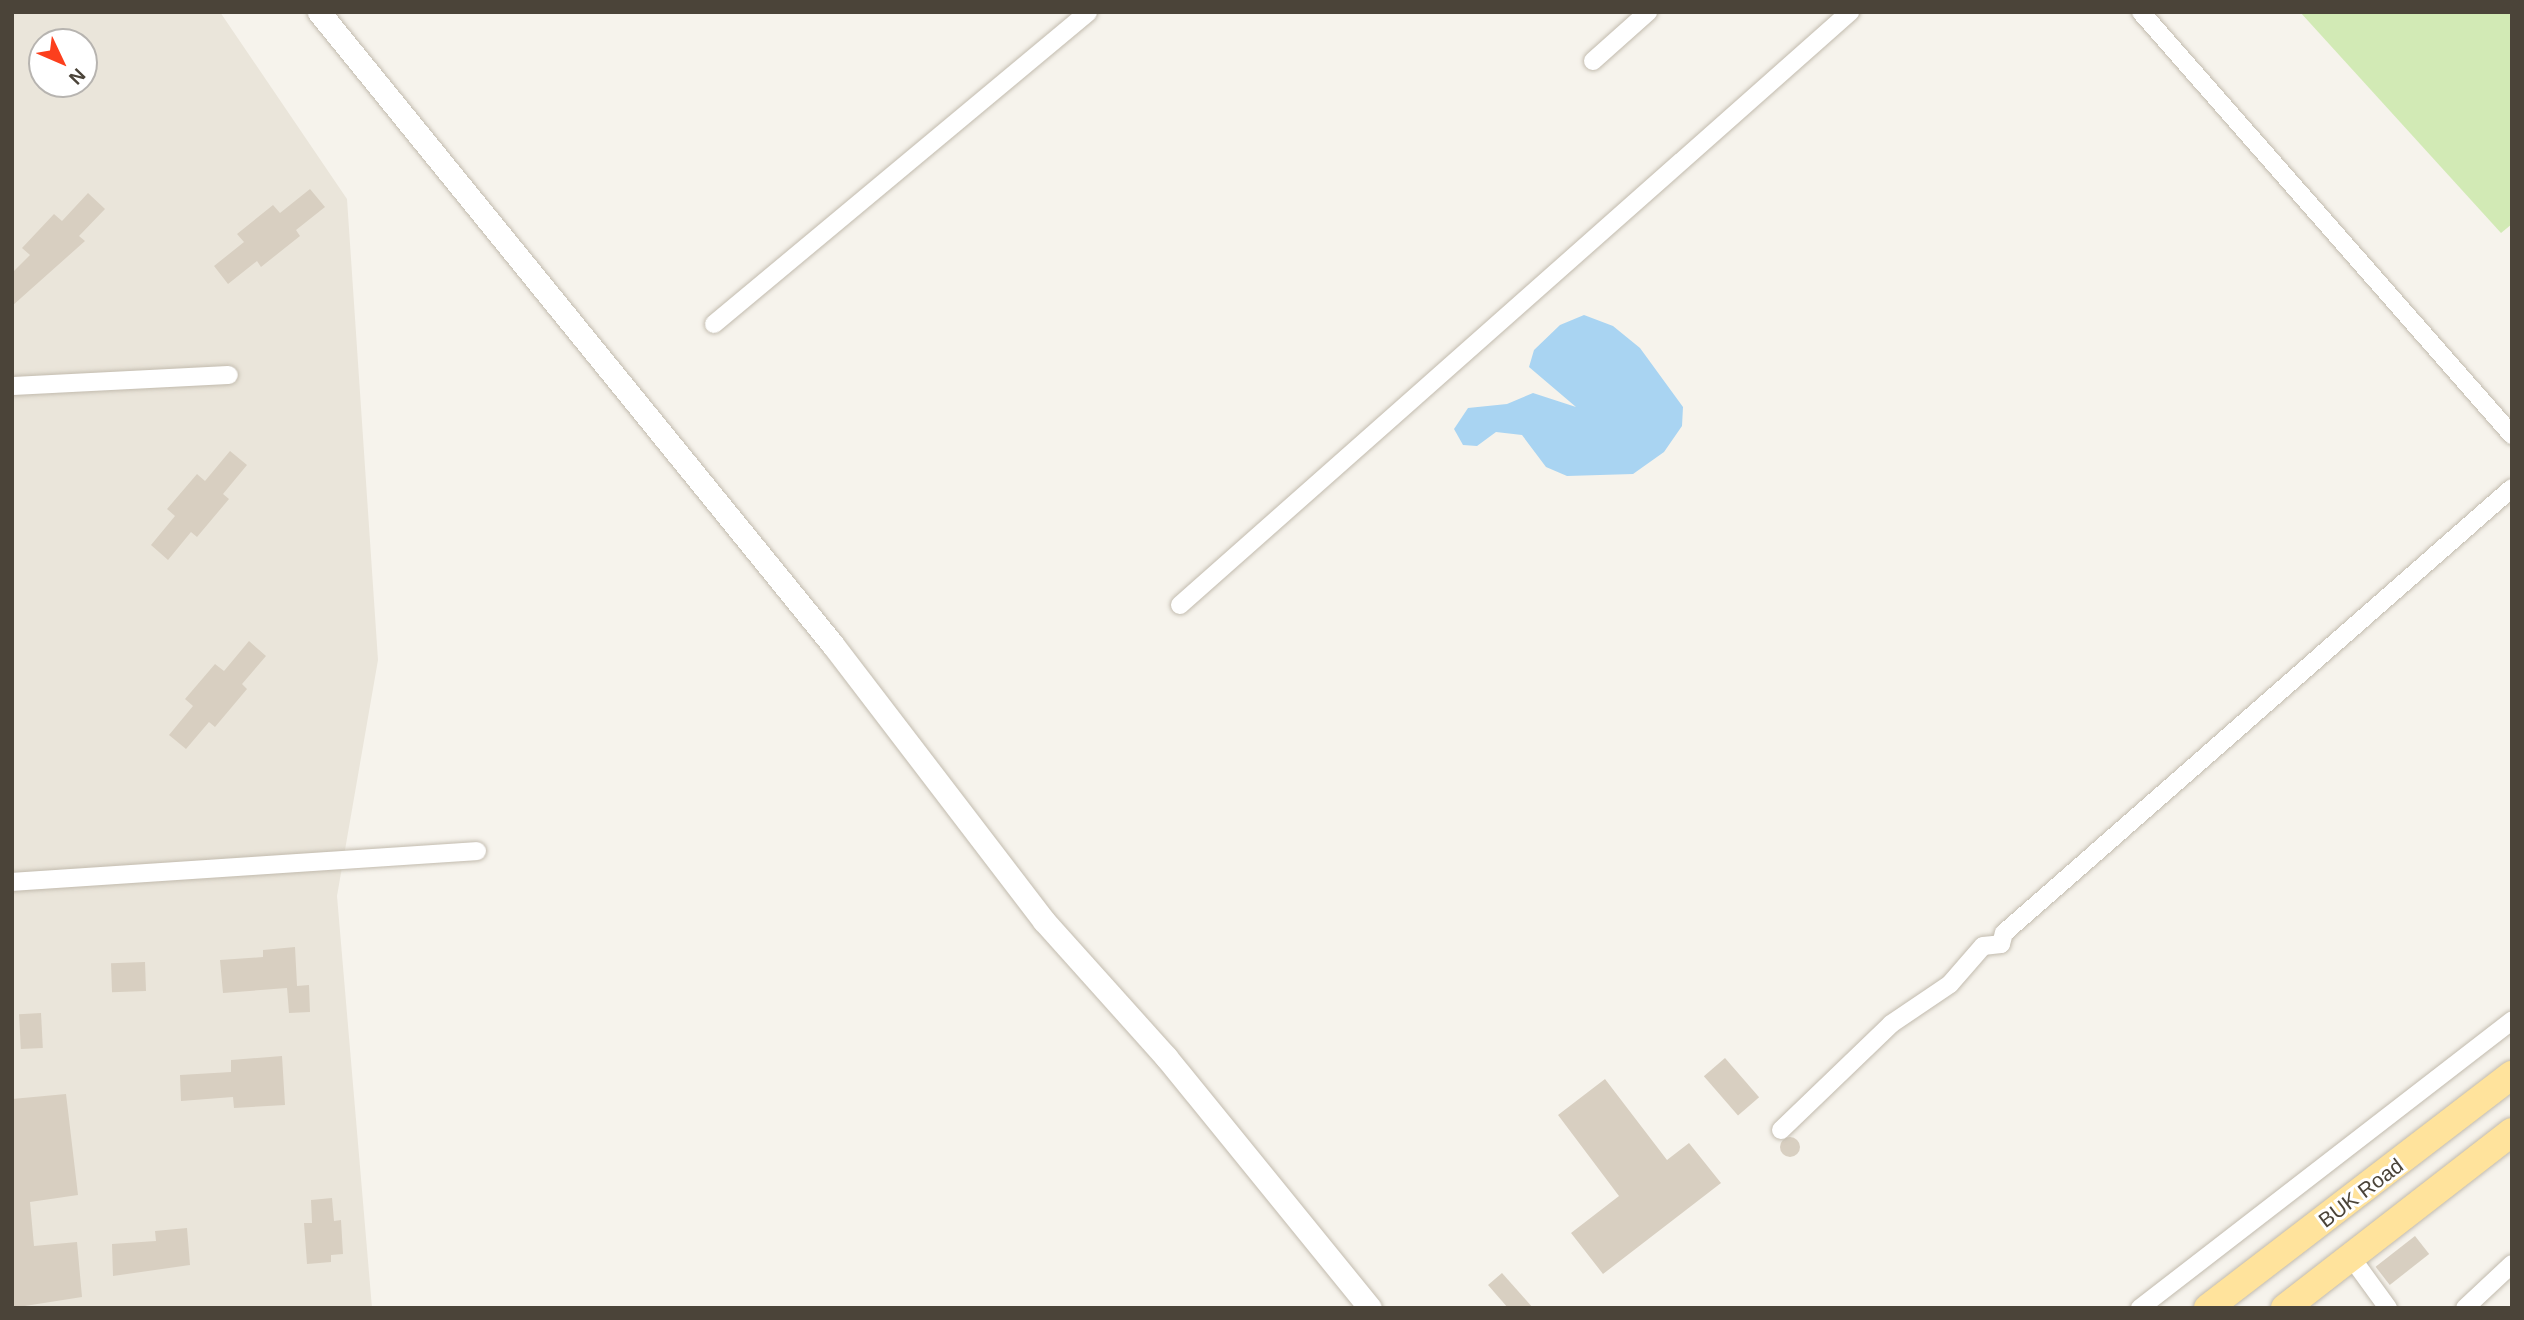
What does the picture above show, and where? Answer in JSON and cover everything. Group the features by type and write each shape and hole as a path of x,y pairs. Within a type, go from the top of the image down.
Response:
{"main road":[{"name":"BUK Road","path":"2208,1308 2512,1075"},
{"name":"BUK Road","path":"2285,1308 2512,1132"}],"street":[{"path":"318,12 817,624 1044,921 1166,1057 1370,1308"},
{"path":"714,324 1088,12"},
{"path":"1593,61 1648,12"},
{"path":"1180,605 1850,12"},
{"path":"2141,12 2512,435"},
{"path":"12,386 229,375"},
{"path":"1781,1130 1891,1024 1950,984 1983,946 2001,944 2004,933 2512,488"},
{"path":"12,882 477,852"},
{"path":"2140,1308 2512,1020"},
{"path":"2351,1257 2388,1308"},
{"path":"2465,1308 2512,1264"}],"shaded area":[{"path":"12,12 220,12 347,199 378,660 337,896 372,1308 12,1308"}],"green space":[{"path":"2300,12 2512,12 2512,224 2501,233"}],"water":[{"path":"1584,315 1613,326 1640,348 1683,407 1682,426 1664,452 1633,474 1567,476 1546,467 1522,435 1496,432 1477,446 1463,445 1454,429 1468,408 1507,404 1533,393 1576,407 1529,367 1534,350 1560,325"}],"building":[{"path":"310,189 325,207 296,230 300,236 261,267 257,261 228,284 214,266 244,242 237,234 273,205 280,213"},
{"path":"88,193 105,209 79,236 85,241 12,306 12,273 30,255 22,248 54,214 62,221"},
{"path":"230,451 247,465 223,494 229,499 197,537 191,532 168,560 151,545 175,516 167,509 197,474 205,481"},
{"path":"249,641 266,656 242,684 247,689 215,727 209,722 186,749 169,735 193,706 185,699 215,664 224,671"},
{"path":"295,947 297,986 309,985 310,1012 289,1013 287,988 223,993 220,960 263,957 263,950"},
{"path":"145,962 146,991 112,992 111,963"},
{"path":"41,1013 43,1048 21,1049 19,1014"},
{"path":"282,1056 285,1105 234,1108 233,1097 181,1101 180,1075 231,1072 231,1060"},
{"path":"1725,1058 1759,1097 1738,1116 1704,1076"},
{"path":"1605,1079 1667,1160 1689,1143 1721,1183 1603,1274 1571,1233 1619,1196 1558,1115"},
{"path":"66,1094 78,1195 30,1202 34,1246 77,1242 82,1297 12,1308 12,1099"},
{"path":"1790,1137 1797,1140 1800,1147 1797,1154 1790,1157 1783,1154 1780,1147 1783,1140"},
{"path":"332,1198 334,1221 341,1220 343,1254 331,1255 331,1262 307,1264 304,1223 312,1223 311,1200"},
{"path":"187,1228 190,1265 113,1276 112,1244 156,1241 155,1231"},
{"path":"2415,1236 2429,1254 2390,1285 2376,1267"},
{"path":"1502,1273 1533,1308 1508,1308 1488,1285"}]}
